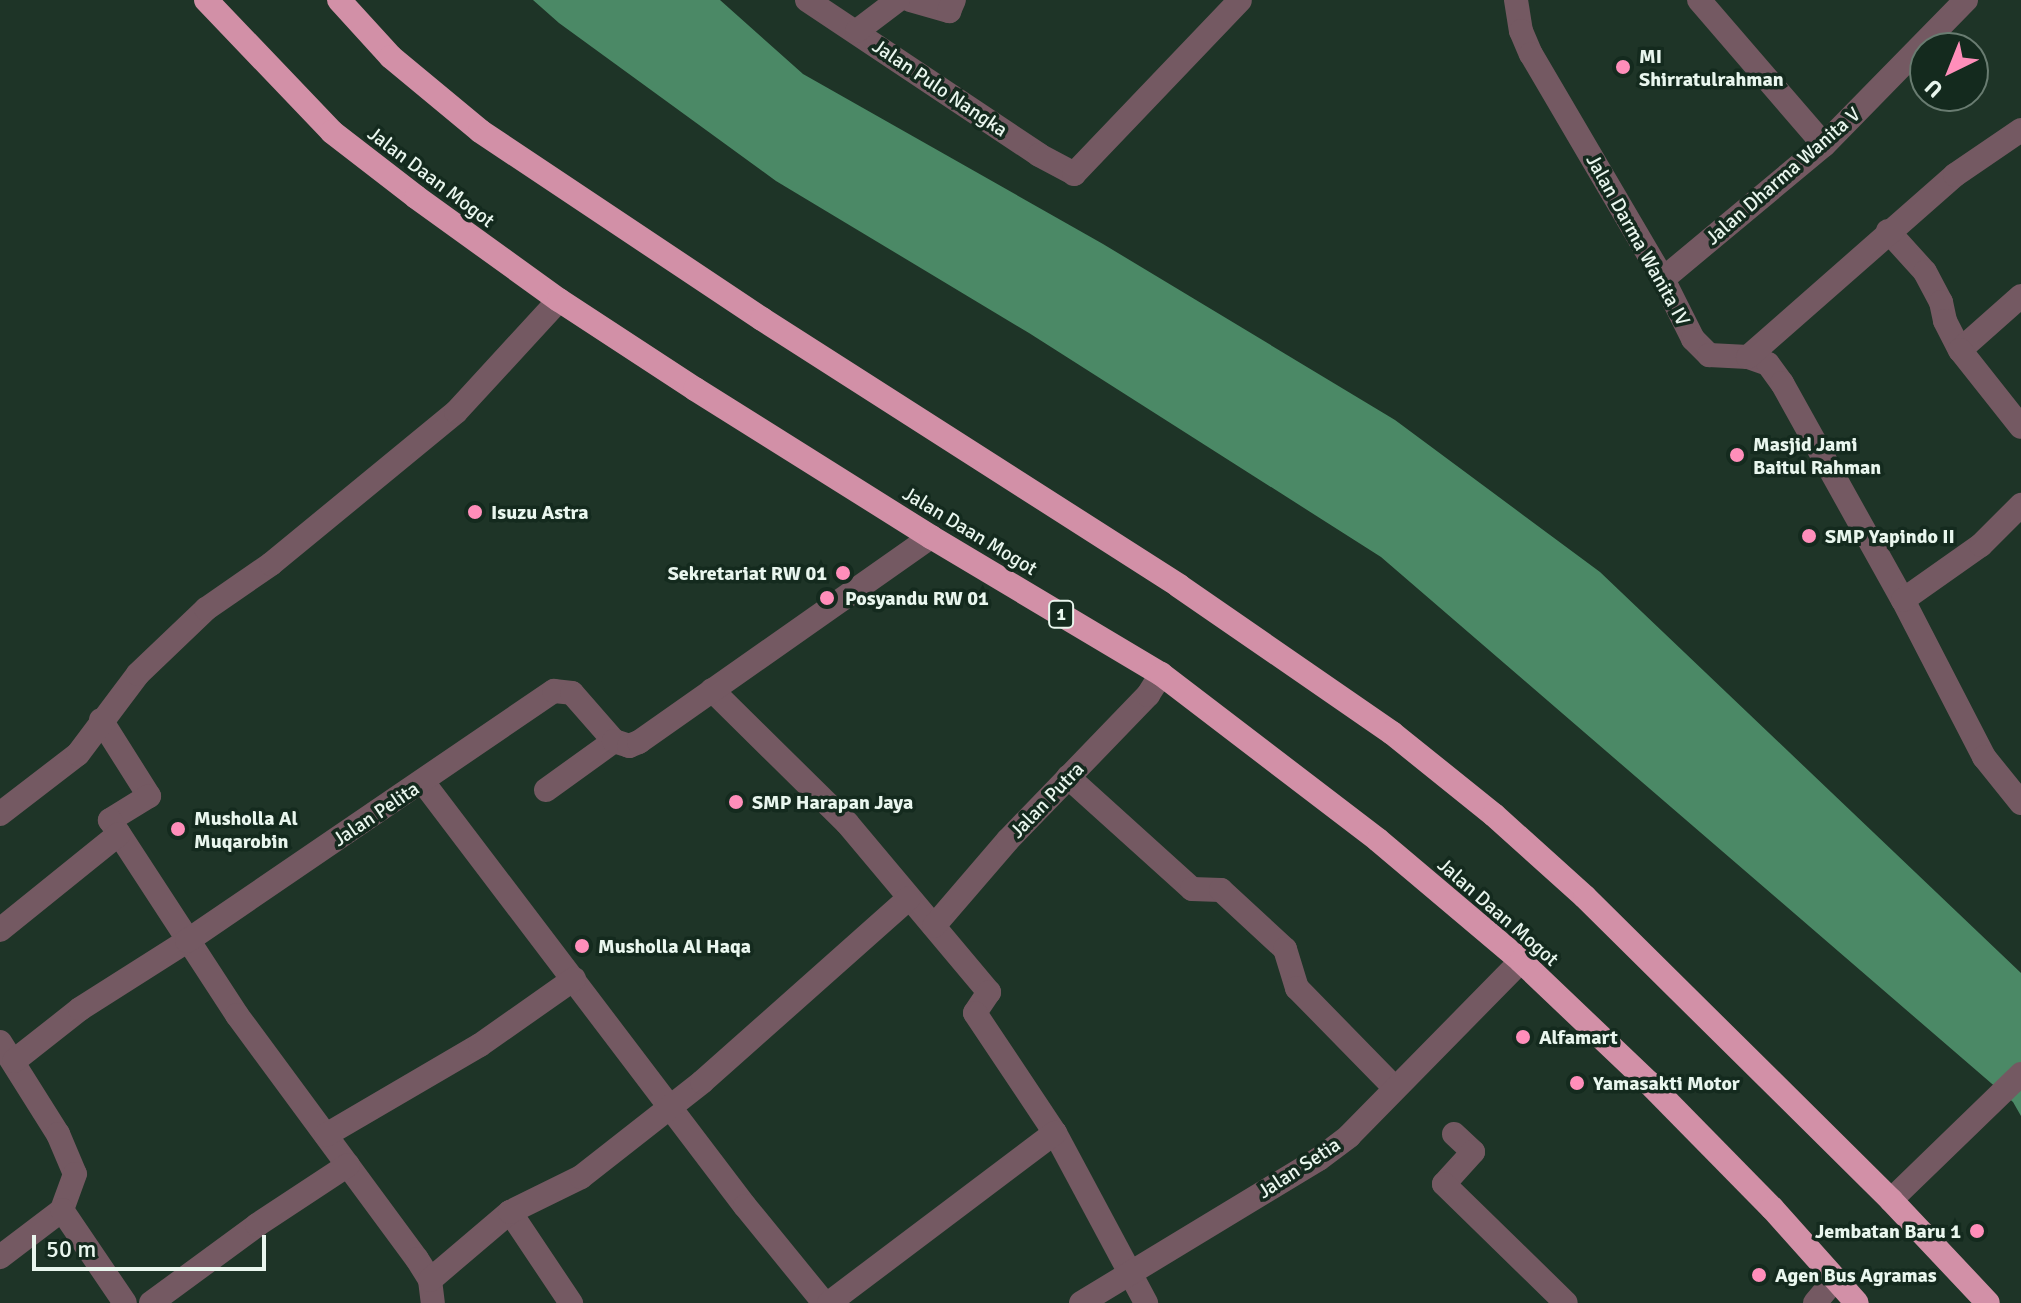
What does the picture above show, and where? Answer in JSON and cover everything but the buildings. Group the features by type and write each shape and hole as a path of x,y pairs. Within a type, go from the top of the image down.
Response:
{"highway":[{"name":"Jalan Daan Mogot","path":"206,0 332,132 559,300 931,537 1161,674 1378,840 1521,961 1669,1103 1772,1208 1857,1303"},
{"path":"339,0 391,57 480,131 749,311 1192,595 1392,733 1494,815 1585,897 1891,1200 1988,1303"}],"street":[{"name":"Jalan Pulo Nangka","path":"807,0 1039,155 1074,174 1240,0"},
{"path":"857,31 898,0"},
{"path":"910,0 949,11 954,0"},
{"name":"Jalan Darma Wanita IV","path":"1516,0 1521,31 1531,54 1663,279 1693,339 1709,355 1748,357"},
{"path":"1699,0 1824,145"},
{"name":"Jalan Dharma Wanita V","path":"1663,279 1824,145 1966,0"},
{"path":"2021,130 1955,175 1748,357 1768,364 1782,383 1903,600 1984,757 2021,803"},
{"path":"1888,231 1925,272 1960,350 2021,427"},
{"path":"1960,350 2021,296"},
{"path":"0,814 78,754 138,674 206,609 271,564 456,412 559,300"},
{"path":"1903,600 1981,545 2021,505"},
{"path":"546,790 614,741 629,746 639,742 931,537"},
{"name":"Jalan Putra","path":"934,926 1068,777 1148,695 1161,674"},
{"name":"Jalan Pelita","path":"62,1210 74,1169 58,1134 7,1052 187,941 559,689 578,698 614,741"},
{"path":"712,690 847,823 989,992 975,1013 1055,1133 1146,1303"},
{"path":"101,720 149,796 110,820 187,941 348,1165 432,1292 510,1212 581,1177 671,1106 909,898"},
{"path":"1068,777 1192,889 1221,890 1285,949 1297,988 1395,1088"},
{"path":"423,782 745,1206 827,1303 1055,1133"},
{"path":"0,930 119,834"},
{"name":"Jalan Setia","path":"1081,1303 1319,1159 1349,1136 1521,961"},
{"path":"326,1135 480,1045 574,979"},
{"path":"1891,1200 1953,1144 2021,1074"},
{"path":"1454,1134 1473,1152 1444,1184 1566,1303"},
{"path":"151,1303 257,1225 348,1165"},
{"path":"0,1257 62,1210 125,1303"},
{"path":"510,1212 571,1303"},
{"path":"1815,1303 1835,1279"}],"shaded area":[{"path":"533,0 720,0 803,74 1103,244 1395,420 1600,572 2021,973 2021,1116 2013,1102 1381,557 1029,333 776,181 559,23"}],"place":[{"name":"MI Shirratulrahman","path":"1623,67"},
{"name":"Masjid Jami Baitul Rahman","path":"1737,455"},
{"name":"Isuzu Astra","path":"475,512"},
{"name":"SMP Yapindo II","path":"1809,536"},
{"name":"Sekretariat RW 01","path":"843,573"},
{"name":"Posyandu RW 01","path":"827,598"},
{"name":"SMP Harapan Jaya","path":"736,802"},
{"name":"Musholla Al Muqarobin","path":"178,829"},
{"name":"Musholla Al Haqa","path":"582,946"},
{"name":"Alfamart","path":"1523,1037"},
{"name":"Yamasakti Motor","path":"1577,1083"},
{"name":"Jembatan Baru 1","path":"1977,1231"},
{"name":"Agen Bus Agramas","path":"1759,1275"}]}
